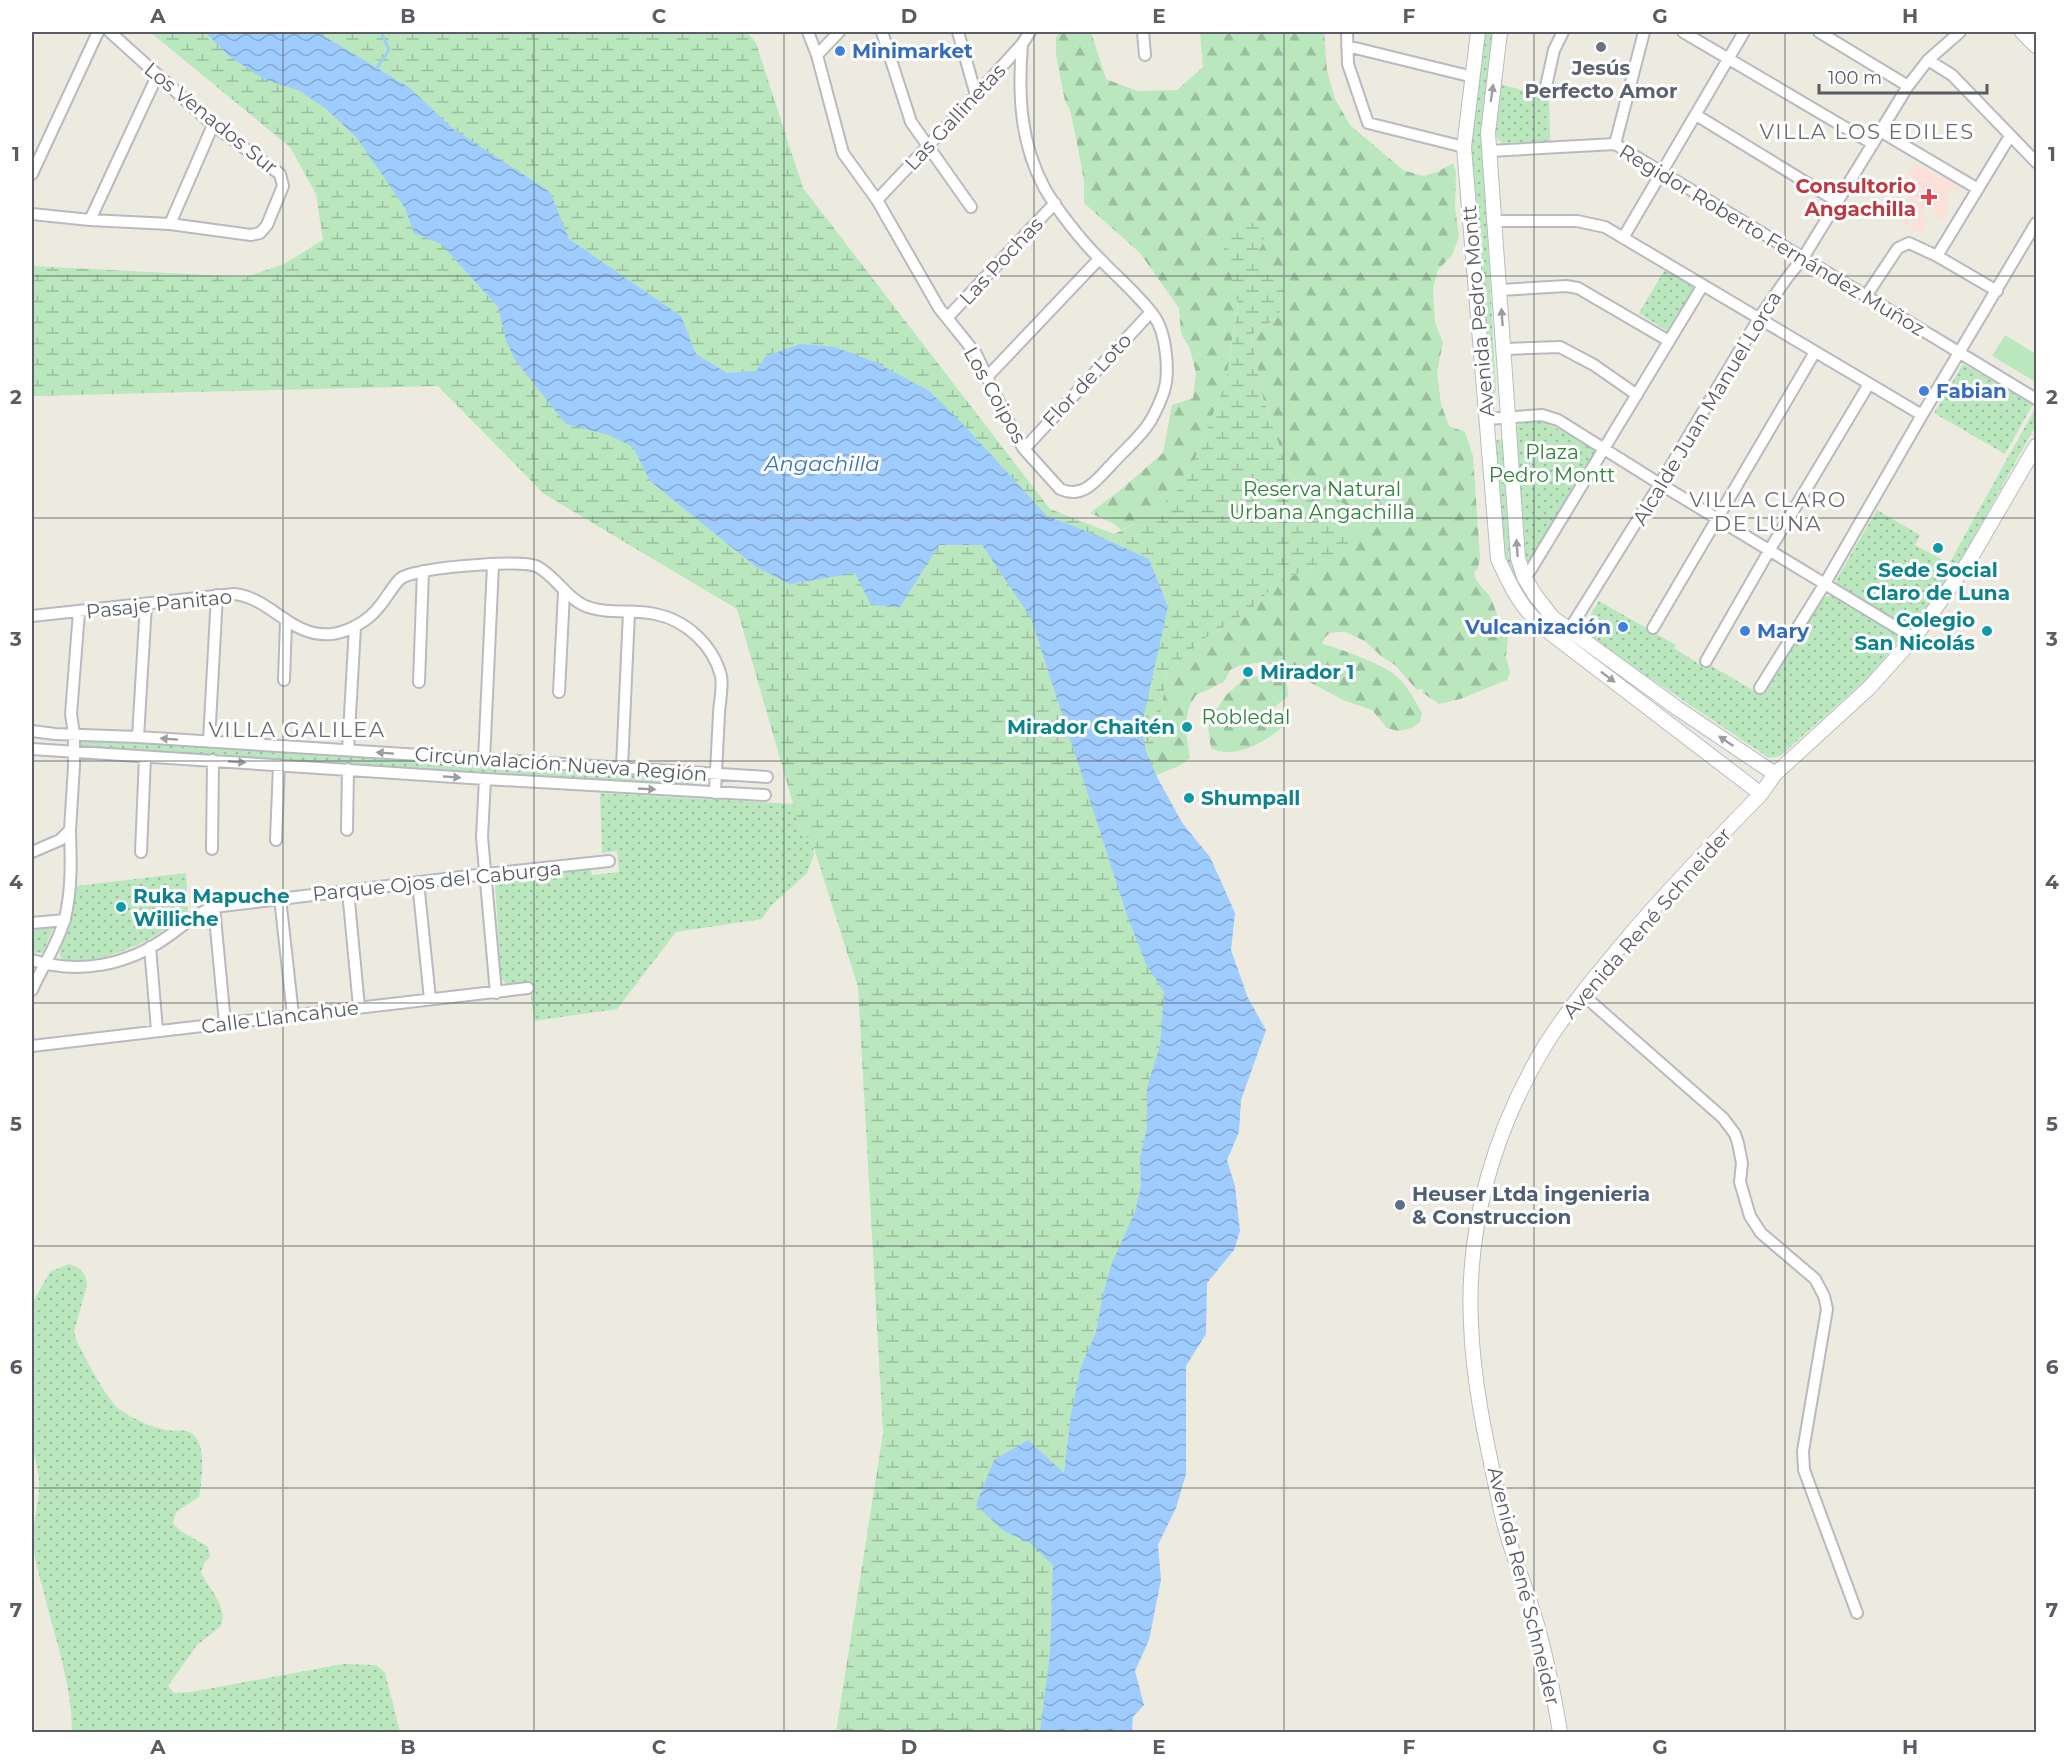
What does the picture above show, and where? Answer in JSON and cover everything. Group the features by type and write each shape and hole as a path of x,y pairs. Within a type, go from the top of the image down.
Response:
{"main road":[{"name":"Avenida Pedro Montt","path":"1478,32 1464,147 1498,559 1515,594 1528,614 1566,636 1775,774"},
{"name":"Avenida Pedro Montt","path":"1500,32 1488,133 1518,558 1524,577 1566,636 1761,794"},
{"path":"2022,32 2037,46"},
{"name":"Avenida René Schneider","path":"1560,1732 1537,1624 1502,1513 1472,1351 1470,1292 1474,1244 1488,1176 1507,1120 1542,1050 1582,994 1679,879 1761,794 1775,774 1869,688 1914,638 1969,561 2037,446"}],"street":[{"path":"32,174 98,32"},
{"name":"Los Venados Sur","path":"32,214 170,224 251,235 263,231 284,186 278,172 213,125 110,32"},
{"name":"Los Coipos","path":"808,32 817,55 843,153 877,200 939,308 976,354 1014,433 1024,448 1060,489 1068,492 1083,491 1090,487 1150,422 1164,391 1166,354 1155,317 1130,287 1099,259 1055,203 1030,156 1021,120 1019,82 1022,44"},
{"path":"817,55 839,32"},
{"path":"882,32 911,122 971,207"},
{"path":"958,32 976,95"},
{"name":"Las Gallinetas","path":"877,200 976,95 1030,32"},
{"path":"1143,32 1145,55"},
{"path":"1347,32 1348,64 1368,123 1464,147"},
{"path":"1545,91 1554,50 1563,32"},
{"path":"1615,144 1644,32"},
{"path":"1683,32 1873,144"},
{"path":"1623,238 1744,32"},
{"path":"1819,32 1908,86"},
{"name":"Alcalde Juan Manuel Lorca","path":"1566,636 1759,318 1786,278 1803,258 1908,86 1928,60 1960,32"},
{"path":"1347,46 1473,77"},
{"path":"1928,60 1952,75 2037,162"},
{"path":"90,220 157,76"},
{"path":"1696,115 1838,202"},
{"path":"170,224 213,125"},
{"path":"1880,131 1978,189"},
{"path":"1937,256 2010,136"},
{"name":"Regidor Roberto Fernández Muñoz","path":"1490,151 1615,144 2037,399"},
{"name":"Las Pochas","path":"947,318 1055,203"},
{"path":"1494,221 1578,221 1605,227 1922,415"},
{"path":"1760,688 1824,585 2037,223"},
{"path":"1866,296 1901,245 1913,244 1997,291"},
{"path":"988,376 1099,259"},
{"path":"1524,577 1530,571 1605,449 1702,285"},
{"path":"1500,290 1566,286 1578,288 1669,341"},
{"name":"Flor de Loto","path":"1024,448 1151,312"},
{"path":"1504,349 1560,347 1594,365 1637,395"},
{"path":"1653,628 1815,352"},
{"path":"1706,661 1869,384"},
{"path":"1487,419 1542,415 1558,420 1824,585 1914,638"},
{"name":"Pasaje Panitao","path":"32,616 217,595 245,596 305,631 320,634 335,633 355,627 376,611 402,578 423,571 523,563 537,566 564,592 584,605 653,613 666,617 688,628 714,656 722,678 714,793"},
{"path":"484,760 493,565"},
{"path":"419,682 423,571"},
{"path":"559,692 564,592"},
{"path":"209,741 217,595"},
{"path":"138,737 146,604"},
{"path":"32,990 65,920 72,882 70,830 74,734 71,714 79,612"},
{"path":"622,767 629,612"},
{"path":"284,680 286,621"},
{"path":"348,750 355,627"},
{"name":"Circunvalación Nueva Región","path":"32,731 767,777"},
{"name":"Circunvalación Nueva Región","path":"32,749 765,795"},
{"path":"141,852 145,757"},
{"path":"212,849 213,760"},
{"path":"276,840 279,765"},
{"path":"347,830 348,769"},
{"path":"485,779 482,837 496,993"},
{"path":"32,852 60,840 70,830"},
{"name":"Parque Ojos del Caburga","path":"32,960 44,964 88,968 120,961 139,954 168,937 186,921 214,907 609,861"},
{"path":"418,882 430,999"},
{"path":"348,891 359,1008"},
{"path":"280,898 292,1015"},
{"path":"214,907 225,1023"},
{"path":"32,923 65,920"},
{"path":"150,947 157,1030"},
{"name":"Calle Llancahue","path":"32,1046 528,988"},
{"path":"1582,994 1729,1125 1735,1134 1741,1153 1740,1182 1750,1216 1761,1233 1815,1279 1824,1296 1827,1309 1803,1451 1804,1470 1857,1613"}],"shaded area":[{"name":"Consultorio Angachilla","path":"1915,163 1942,178 1944,175 1960,187 1957,191 1950,187 1945,195 1949,198 1945,204 1950,207 1942,220 1933,214 1936,208 1927,204 1920,215 1928,220 1921,233 1911,227 1915,221 1912,219 1908,225 1897,219 1916,187 1909,182 1912,177 1907,174"}],"green space":[{"path":"150,32 747,32 756,43 803,188 1050,509 1114,534 1150,516 1185,483 1226,382 1238,304 1223,241 1228,230 1245,218 1265,231 1262,245 1253,259 1272,274 1286,295 1277,318 1251,335 1263,398 1289,474 1351,508 1348,545 1309,569 1278,582 1249,611 1204,639 1168,671 1155,742 1154,776 1188,1012 1060,1732 836,1732 883,1433 858,987 813,845 800,828 737,609 544,494 438,386 32,396 32,266 246,277 284,264 323,240 316,194 290,147"},
{"name":"Reserva Natural Urbana Angachilla","path":"1060,32 1091,32 1106,79 1137,91 1177,90 1203,67 1200,32 1324,32 1327,71 1335,99 1350,125 1403,170 1423,176 1437,172 1453,163 1456,172 1455,207 1459,237 1452,255 1438,270 1433,288 1435,323 1443,343 1437,372 1441,404 1449,426 1465,432 1473,456 1480,557 1478,568 1474,573 1478,583 1490,597 1508,637 1506,657 1510,672 1507,680 1460,699 1439,704 1423,693 1423,689 1417,690 1395,665 1365,641 1346,632 1330,633 1324,638 1322,644 1349,652 1371,662 1399,679 1410,692 1422,713 1420,722 1412,728 1398,731 1387,728 1372,710 1343,700 1304,679 1280,662 1266,665 1257,663 1241,665 1230,670 1224,682 1196,695 1189,707 1185,727 1190,758 1179,766 1154,776 1155,742 1168,671 1204,639 1249,611 1278,582 1309,569 1347,545 1320,489 1289,474 1263,398 1251,335 1277,318 1272,274 1253,259 1262,245 1223,241 1238,302 1226,382 1185,483 1150,516 1121,530 1113,523 1090,513 1163,453 1172,405 1193,398 1196,373 1190,349 1181,333 1179,308 1140,253 1084,203 1084,182 1079,153 1056,55 1056,37"},
{"path":"1485,32 1494,32 1482,136 1496,391 1494,394 1490,394 1470,144"},
{"path":"1500,84 1549,97 1550,141 1503,143 1497,139 1494,129"},
{"path":"1667,266 1697,284 1671,330 1667,331 1639,313"},
{"path":"2005,335 2036,354 2034,381 1992,356"},
{"path":"1963,364 2033,404 2005,454 1934,413"},
{"path":"2036,407 2036,425 1958,566 1950,562"},
{"name":"Plaza Pedro Montt","path":"1541,420 1600,452 1532,565 1525,564 1515,428 1520,422"},
{"path":"1502,439 1509,540 1513,558 1525,591 1551,623 1548,626 1518,589 1504,558 1495,443"},
{"path":"1877,510 1920,535 1915,545 1957,568 1916,629 1906,628 1838,588 1836,580"},
{"path":"1831,595 1898,634 1899,641 1869,677 1780,756 1769,758 1586,635 1582,629 1599,601 1676,645 1674,648 1705,668 1708,664 1760,694 1823,598"},
{"name":"Robledal","path":"1273,673 1287,684 1288,696 1276,706 1274,712 1284,725 1260,743 1240,751 1220,751 1211,748 1208,729 1211,717 1226,695 1244,679"},
{"path":"80,740 698,779 698,787 79,745"},
{"path":"600,793 794,804 800,828 813,845 814,855 807,873 771,906 762,919 676,932 617,1009 534,1021 529,982 507,984 501,979 495,881 590,868 592,875 619,872 617,851 602,853"},
{"path":"186,873 188,914 173,924 146,941 117,953 68,962 60,957 77,886"},
{"path":"50,926 53,928 43,953 32,953 32,928"},
{"path":"69,1264 82,1271 87,1285 74,1332 85,1358 108,1396 119,1409 141,1422 166,1430 189,1432 199,1443 202,1471 199,1497 176,1512 173,1523 184,1533 208,1547 210,1557 201,1572 217,1598 223,1619 221,1626 197,1645 168,1686 174,1693 191,1692 343,1664 376,1665 385,1673 400,1732 72,1732 66,1678 37,1568 33,1539 39,1480 32,1448 32,1303 50,1272"}],"water":[{"name":"Angachilla","path":"205,32 317,32 410,88 452,128 550,192 569,239 681,316 696,354 727,373 756,371 766,356 800,344 835,347 875,362 929,391 960,421 1047,516 1149,559 1168,607 1141,728 1146,751 1158,779 1183,824 1210,857 1235,913 1231,950 1248,998 1266,1030 1241,1100 1239,1132 1227,1160 1235,1186 1240,1231 1234,1250 1207,1283 1206,1334 1186,1366 1186,1474 1176,1508 1158,1545 1161,1580 1149,1640 1135,1671 1144,1705 1133,1717 1132,1732 1040,1732 1050,1654 1053,1565 1030,1543 1004,1531 976,1505 994,1460 1028,1440 1064,1473 1071,1414 1081,1367 1096,1332 1112,1263 1135,1212 1141,1186 1140,1158 1147,1127 1147,1087 1160,1046 1164,992 1146,964 1127,915 1031,618 982,545 939,545 900,607 871,605 855,573 790,584 756,567 650,481 633,447 609,435 566,424 515,360 506,340 498,307 441,244 414,233 405,208 356,137 325,108 300,91 264,79 230,57"}],"waterway":[{"path":"377,68 389,50 381,32"}],"place":[{"name":"Jesús Perfecto Amor","path":"1601,47"},
{"name":"Minimarket","path":"840,51"},
{"name":"Consultorio Angachilla","path":"1929,197"},
{"name":"Fabian","path":"1924,391"},
{"name":"Sede Social Claro de Luna","path":"1938,548"},
{"name":"Vulcanización","path":"1623,627"},
{"name":"Mary","path":"1745,631"},
{"name":"Colegio San Nicolás","path":"1987,631"},
{"name":"Mirador 1","path":"1248,672"},
{"name":"Mirador Chaitén","path":"1187,727"},
{"name":"Shumpall","path":"1189,798"},
{"name":"Ruka Mapuche Williche","path":"121,907"},
{"name":"Heuser Ltda ingenieria & Construccion","path":"1400,1205"}],"district":[{"name":"VILLA LOS EDILES","path":"1867,131"},
{"name":"VILLA CLARO DE LUNA","path":"1768,511"},
{"name":"VILLA GALILEA","path":"297,729"}]}
